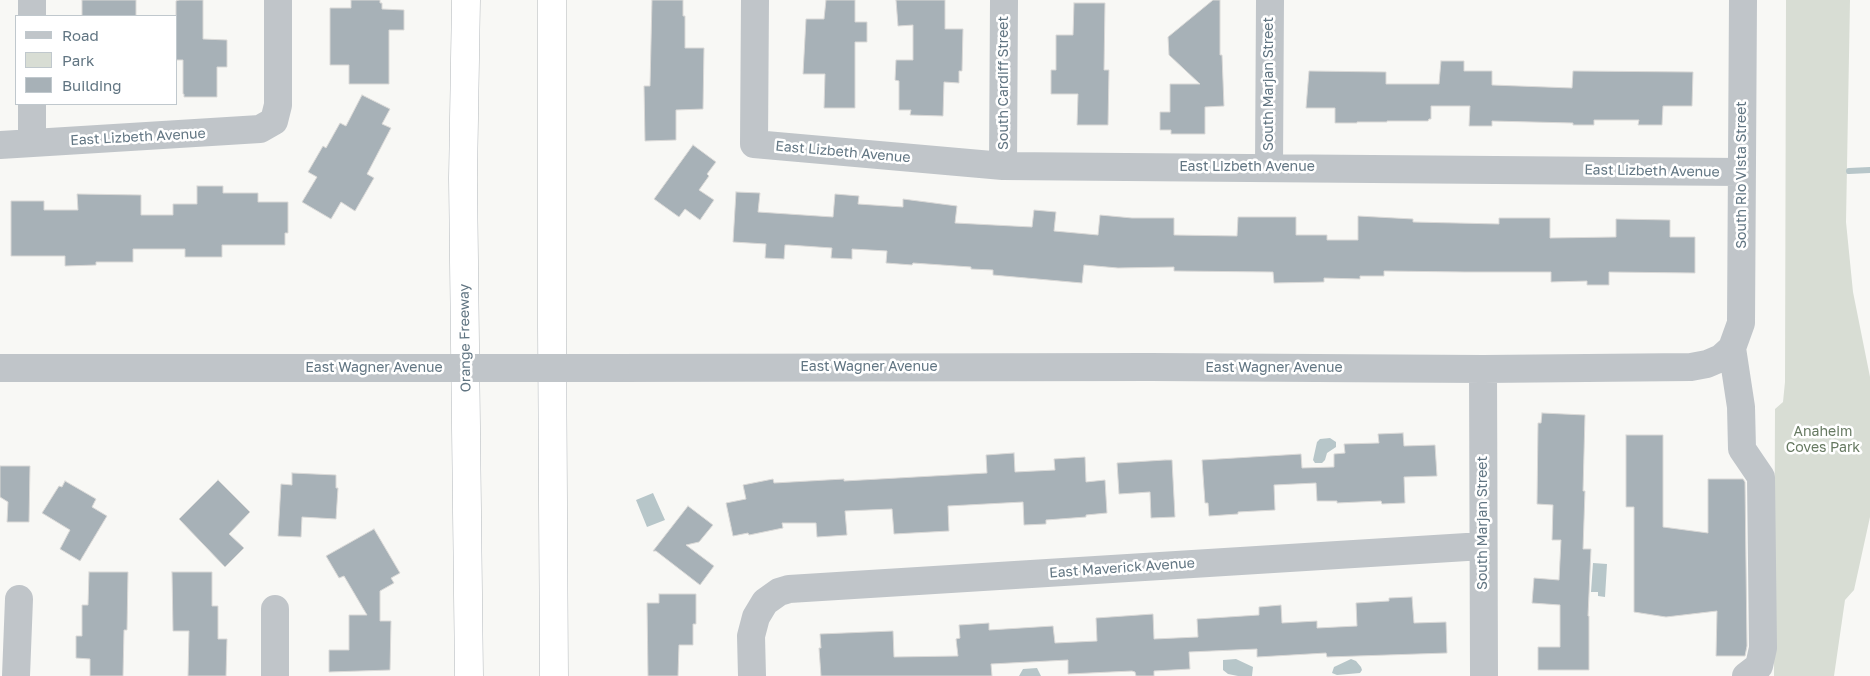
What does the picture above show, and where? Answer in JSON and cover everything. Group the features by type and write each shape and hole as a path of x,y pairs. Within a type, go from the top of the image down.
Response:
{"highway":[{"name":"Orange Freeway","path":"466,0 463,178 469,676"},
{"path":"552,0 554,676"}],"street":[{"path":"32,0 32,15"},
{"name":"East Lizbeth Avenue","path":"0,145 260,129 274,121 278,106 278,0"},
{"name":"East Lizbeth Avenue","path":"755,0 754,144 1003,166 1742,172"},
{"name":"South Cardiff Street","path":"1003,166 1004,0"},
{"name":"South Marjan Street","path":"1269,167 1270,0"},
{"name":"South Rio Vista Street","path":"1732,348 1741,324 1742,310 1743,0"},
{"path":"32,105 32,143"},
{"path":"1732,348 1741,407 1742,448 1761,477 1763,648 1759,666 1746,676"},
{"name":"East Wagner Avenue","path":"0,368 1170,367 1482,369 1691,367 1707,364 1721,358 1732,348"},
{"name":"South Marjan Street","path":"1482,369 1484,676"},
{"name":"East Maverick Avenue","path":"752,676 753,627 756,617 765,602 779,592 799,588 1483,546"},
{"path":"16,676 19,599"},
{"path":"275,609 275,676"}],"green space":[{"name":"Anaheim Coves Park","path":"1786,0 1850,0 1846,222 1853,292 1870,377 1870,517 1854,590 1845,600 1834,676 1774,676 1775,409 1783,402 1785,382"}],"shaded area":[{"path":"1330,438 1336,442 1336,447 1327,453 1322,463 1315,463 1313,460 1317,442 1320,439"},
{"path":"653,493 665,520 647,527 636,500"},
{"path":"1593,563 1607,564 1605,597 1598,596 1598,592 1591,592"},
{"path":"1236,659 1253,667 1252,676 1228,674 1223,670 1223,660"},
{"path":"1351,659 1356,661 1361,667 1360,673 1337,675 1332,673 1334,667"},
{"path":"1037,668 1041,676 1019,676 1023,669"}],"building":[{"path":"82,0 136,0 136,15 82,15"},
{"path":"203,0 203,39 227,40 227,67 217,67 217,97 184,97 183,60 178,60 178,15 176,15 176,1"},
{"path":"351,0 380,0 382,9 404,10 404,30 389,30 389,84 349,84 349,65 330,65 330,8 351,8"},
{"path":"652,0 683,0 685,48 704,48 703,109 676,110 676,140 645,141 644,86 650,86"},
{"path":"826,0 855,0 855,22 867,22 867,42 855,42 855,108 824,108 825,74 803,74 806,19 824,19"},
{"path":"896,0 945,0 945,29 963,29 962,71 959,71 959,83 944,82 943,116 910,115 911,110 899,110 899,81 895,80 896,60 913,60 913,25 898,26"},
{"path":"1213,0 1220,0 1220,55 1222,55 1224,106 1205,107 1205,134 1171,134 1171,130 1160,130 1160,112 1170,112 1170,84 1200,84 1169,55 1168,37"},
{"path":"1074,3 1105,3 1104,70 1109,70 1108,125 1077,125 1078,94 1051,94 1051,70 1056,70 1056,35 1073,35"},
{"path":"1441,61 1464,61 1464,71 1492,71 1492,85 1572,88 1573,71 1693,72 1692,106 1663,106 1662,125 1638,125 1639,120 1594,120 1594,125 1492,121 1492,126 1469,126 1470,106 1431,106 1431,119 1428,121 1357,123 1335,123 1335,108 1306,108 1309,71 1386,72 1386,84 1439,84"},
{"path":"362,95 390,109 382,124 391,128 367,174 374,178 355,211 341,202 331,219 302,202 317,177 308,172 323,146 326,148 340,123 346,126"},
{"path":"693,145 716,162 699,190 714,200 700,220 685,209 679,217 654,199"},
{"path":"197,186 223,186 223,193 258,193 258,202 288,202 288,233 285,233 285,245 222,245 222,257 185,257 185,249 133,249 133,262 96,262 96,265 65,266 65,256 11,256 11,201 44,201 44,210 78,210 77,194 141,195 141,215 173,215 173,204 197,204"},
{"path":"736,192 760,193 758,212 833,217 835,194 859,196 858,204 903,207 903,199 957,206 955,223 1032,227 1034,210 1056,212 1054,231 1098,235 1100,215 1132,218 1174,218 1174,235 1237,236 1238,217 1296,217 1296,235 1327,235 1327,240 1358,240 1358,216 1413,219 1413,222 1499,224 1499,218 1550,218 1550,238 1616,237 1616,219 1670,220 1670,237 1695,237 1695,273 1609,272 1609,285 1587,285 1587,281 1551,282 1551,272 1384,271 1384,276 1360,276 1360,279 1324,278 1324,282 1274,283 1273,272 1174,271 1174,267 1118,268 1084,265 1082,283 993,275 993,270 971,269 971,267 886,263 887,251 852,249 852,259 831,258 832,248 785,245 784,259 765,258 766,244 733,242"},
{"path":"1542,413 1585,415 1583,549 1591,549 1588,616 1589,670 1538,670 1538,647 1560,647 1560,605 1532,603 1534,578 1559,580 1561,540 1552,540 1553,505 1537,504 1538,423 1541,423"},
{"path":"1403,433 1404,446 1435,445 1437,476 1404,477 1405,503 1382,504 1381,501 1337,503 1337,501 1317,501 1316,483 1274,485 1275,510 1209,516 1208,503 1205,503 1202,460 1301,454 1302,468 1334,467 1334,454 1345,453 1344,444 1379,443 1378,434"},
{"path":"1626,435 1663,435 1663,527 1708,533 1708,479 1743,479 1745,482 1747,646 1745,656 1716,656 1717,611 1666,617 1634,612 1634,507 1626,507"},
{"path":"1014,453 1015,472 1055,470 1054,459 1085,457 1086,482 1105,480 1107,513 1086,515 1086,517 1046,520 1046,524 1024,525 1023,502 948,506 949,531 894,534 892,509 845,511 847,535 817,537 816,523 782,523 783,528 749,535 748,533 733,536 726,503 746,499 743,485 773,479 774,483 987,473 986,455"},
{"path":"1172,460 1175,517 1151,518 1150,492 1119,494 1117,463"},
{"path":"0,466 30,466 29,522 7,522 8,502 0,497"},
{"path":"292,473 336,475 336,488 338,488 336,519 302,517 301,537 278,536 281,484 292,485"},
{"path":"218,480 250,512 229,534 244,548 225,567 179,519"},
{"path":"65,481 96,499 92,507 107,516 80,561 60,549 70,530 42,513 59,486 62,487"},
{"path":"688,506 713,525 699,542 686,545 714,566 700,585 656,551 653,551"},
{"path":"374,529 400,573 391,578 394,583 380,591 380,621 391,621 390,670 329,672 329,650 349,650 349,615 367,615 344,576 339,578 326,556"},
{"path":"89,572 128,572 127,630 124,630 123,676 90,676 90,659 76,658 76,636 82,636 82,605 88,605"},
{"path":"172,572 212,572 212,606 218,606 218,639 227,639 226,676 188,676 189,631 173,631"},
{"path":"659,594 696,594 696,624 693,624 693,645 679,645 678,676 648,676 647,603 659,603"},
{"path":"1412,597 1414,623 1446,622 1447,653 1327,657 1326,653 1257,657 1257,649 1189,652 1190,669 1154,671 1154,676 1136,676 1135,672 1132,671 1068,674 1068,660 991,664 992,676 821,676 820,634 893,631 894,657 958,656 956,639 960,638 959,625 989,623 989,630 1053,626 1055,643 1097,641 1096,618 1153,614 1154,639 1198,637 1197,619 1259,615 1259,607 1281,605 1282,623 1317,621 1317,628 1357,626 1356,603 1389,601 1389,598"}],"waterway":[{"path":"1849,171 1870,170"}]}
